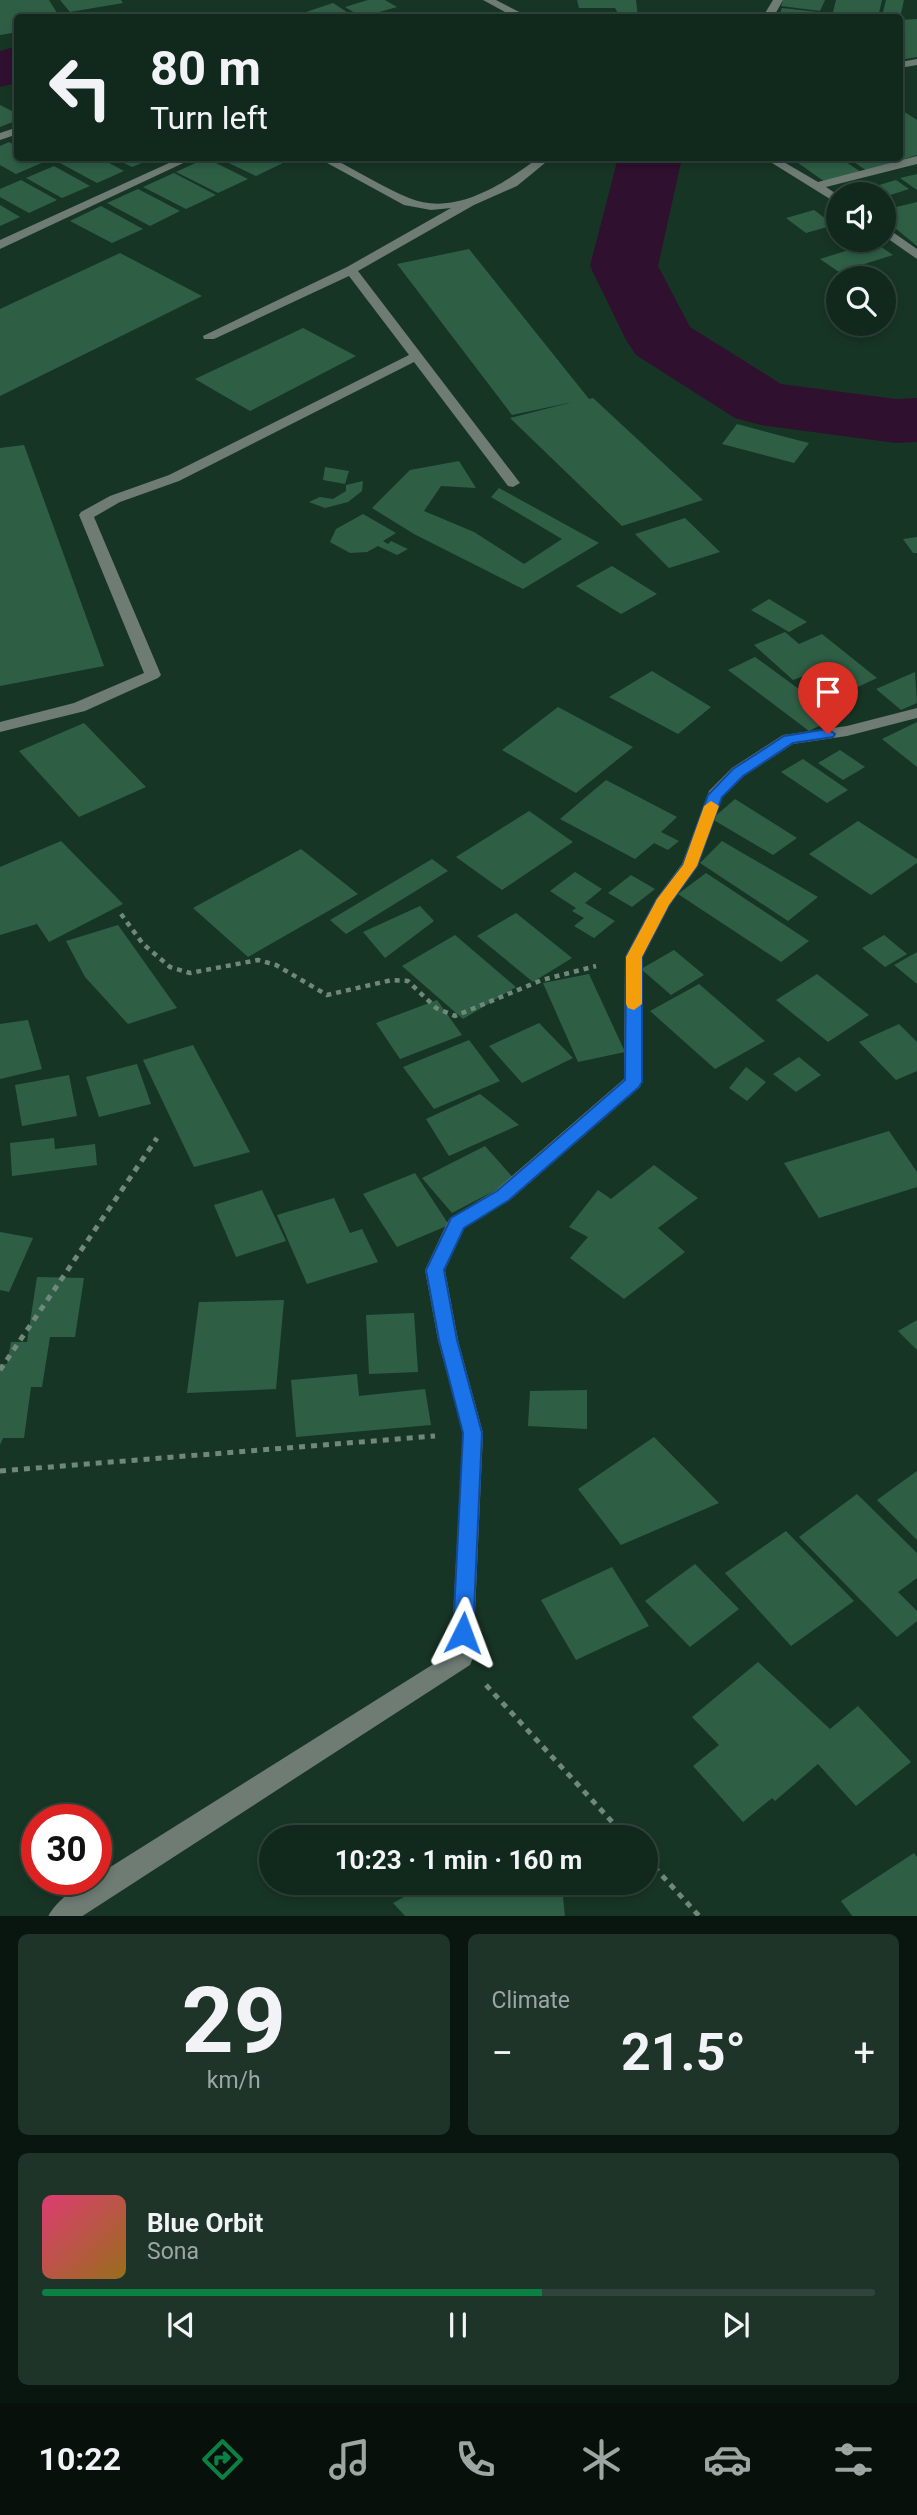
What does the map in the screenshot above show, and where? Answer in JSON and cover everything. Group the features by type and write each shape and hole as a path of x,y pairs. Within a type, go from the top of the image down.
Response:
{"street":[{"path":"488,0 518,14"},
{"path":"817,186 917,160"},
{"path":"0,245 182,161"},
{"path":"330,161 408,202 431,206 470,202"},
{"path":"209,336 351,270 470,202 513,183 541,161"},
{"path":"775,161 826,192"},
{"path":"896,239 917,255"},
{"path":"351,270 513,484"},
{"path":"0,727 79,707 153,675 86,515 115,499 174,478 417,356"},
{"path":"61,1916 93,1892 462,1658 473,1433 448,1340 435,1270 457,1223 503,1195 633,1082 634,957 662,903 690,866 715,795 738,772 789,739 847,731 917,713"}],"path":[{"path":"121,914 143,944 170,967 190,973 258,960 276,965 327,995 391,980 408,981 436,1008 455,1016 542,980 634,957"},
{"path":"0,1370 158,1138"},
{"path":"0,1471 473,1433"},
{"path":"462,1658 615,1825"},
{"path":"658,1871 700,1916"}],"building":[{"path":"0,0 49,0 58,14 14,14 14,33 0,35"},
{"path":"60,0 121,0 123,3 70,12"},
{"path":"368,0 385,0 397,7 372,14 357,14 345,7"},
{"path":"577,0 636,0 638,14 618,14 615,8 579,8"},
{"path":"783,0 825,0 820,11 781,6"},
{"path":"836,0 882,0 879,14 833,12"},
{"path":"886,0 904,0 901,14 882,14"},
{"path":"333,3 350,14 300,14"},
{"path":"782,8 818,12 817,14 780,14"},
{"path":"917,19 917,57 903,59 903,20"},
{"path":"0,105 14,112 14,122 0,127"},
{"path":"903,111 917,120 917,155 903,159"},
{"path":"9,142 14,145 14,161 44,162 16,174 0,165 0,146"},
{"path":"106,161 124,171 97,183 60,163"},
{"path":"120,161 147,161 132,167"},
{"path":"200,161 212,161 248,179 218,193 176,172"},
{"path":"224,161 285,162 256,176"},
{"path":"795,161 844,161 861,172 825,182"},
{"path":"852,161 898,161 867,171"},
{"path":"54,166 90,186 62,198 26,178"},
{"path":"174,173 216,195 186,209 143,187"},
{"path":"917,174 917,190 900,178"},
{"path":"21,180 57,200 29,213 0,197 0,189"},
{"path":"896,180 909,189 896,193 896,182 889,182"},
{"path":"138,189 180,211 150,226 107,203"},
{"path":"917,202 917,246 896,229 896,207"},
{"path":"0,205 20,217 0,226"},
{"path":"101,206 143,229 112,243 70,221"},
{"path":"814,210 826,219 826,227 806,233 786,218"},
{"path":"469,249 589,399 593,398 703,500 622,526 510,418 573,402 512,415 397,264"},
{"path":"842,252 889,252 893,255 858,266 830,266 820,259"},
{"path":"120,253 202,296 0,396 0,309"},
{"path":"303,328 356,356 250,411 195,379"},
{"path":"737,424 809,443 794,463 722,444"},
{"path":"24,445 104,666 0,686 0,448"},
{"path":"459,461 476,488 441,486 424,511 474,532 524,564 562,539 491,497 499,488 599,543 523,589 414,534 372,508 410,470"},
{"path":"325,467 349,471 345,484 323,480"},
{"path":"363,481 362,491 348,502 325,508 309,502 320,497 333,499 346,491 346,485"},
{"path":"363,514 396,533 383,541 388,544 391,541 408,549 397,555 378,546 367,552 350,553 330,542 336,529"},
{"path":"685,518 720,552 669,568 635,534"},
{"path":"917,537 917,553 913,553 903,539"},
{"path":"612,566 657,594 621,614 576,586"},
{"path":"769,599 807,622 789,632 751,610"},
{"path":"785,632 799,644 822,634 877,678 845,693 818,671 793,680 754,645"},
{"path":"755,657 837,717 809,731 728,670"},
{"path":"652,671 711,707 678,734 609,697"},
{"path":"915,672 917,703 901,710 876,689"},
{"path":"558,707 633,747 576,793 502,750"},
{"path":"917,722 917,767 882,739"},
{"path":"84,723 146,787 79,817 19,751"},
{"path":"840,750 865,767 843,780 818,763"},
{"path":"803,759 848,790 827,803 781,772"},
{"path":"606,780 677,817 661,832 679,841 668,850 654,843 635,859 560,819"},
{"path":"735,799 797,838 773,855 712,819"},
{"path":"529,811 573,842 502,890 456,857"},
{"path":"858,821 917,859 917,863 871,895 809,854"},
{"path":"61,841 123,904 49,942 37,924 0,935 0,867"},
{"path":"722,841 818,897 788,921 700,863"},
{"path":"301,849 358,894 248,957 193,908"},
{"path":"432,859 448,871 346,934 330,920"},
{"path":"575,872 602,889 585,903 615,921 594,938 574,926 584,918 572,911 576,908 550,891"},
{"path":"706,873 809,941 781,962 678,894"},
{"path":"631,875 655,889 632,907 608,893"},
{"path":"420,906 434,921 385,958 363,932"},
{"path":"516,913 572,958 533,982 477,936"},
{"path":"118,925 177,1008 128,1024 85,977 66,941"},
{"path":"455,935 516,987 463,1019 402,966"},
{"path":"884,935 907,954 885,967 862,948"},
{"path":"674,950 704,975 671,995 641,969"},
{"path":"917,952 917,984 894,965"},
{"path":"589,974 625,1052 578,1062 543,983"},
{"path":"817,974 869,1015 828,1042 776,1000"},
{"path":"699,984 765,1041 715,1069 650,1011"},
{"path":"437,1000 462,1035 400,1059 376,1023"},
{"path":"28,1020 42,1069 0,1079 0,1024"},
{"path":"539,1023 573,1058 522,1083 489,1046"},
{"path":"899,1024 917,1042 917,1071 896,1080 859,1042"},
{"path":"469,1040 500,1081 434,1109 403,1067"},
{"path":"193,1045 250,1152 194,1167 143,1060"},
{"path":"799,1057 821,1075 796,1092 773,1074"},
{"path":"137,1064 151,1104 99,1117 86,1077"},
{"path":"746,1067 766,1082 747,1101 729,1088"},
{"path":"69,1075 77,1116 22,1126 15,1085"},
{"path":"480,1094 519,1125 449,1156 426,1119"},
{"path":"889,1131 917,1172 917,1187 819,1218 784,1163"},
{"path":"54,1138 55,1149 95,1144 97,1165 12,1176 10,1143"},
{"path":"485,1146 515,1180 452,1213 422,1178"},
{"path":"654,1165 698,1198 658,1228 685,1252 624,1299 570,1258 588,1237 569,1227 598,1190 611,1199"},
{"path":"415,1173 449,1225 397,1247 363,1194"},
{"path":"262,1190 286,1241 236,1257 214,1205"},
{"path":"334,1198 350,1233 362,1229 378,1262 307,1284 277,1215"},
{"path":"0,1232 33,1238 9,1292 0,1290"},
{"path":"37,1277 84,1278 75,1337 50,1337 42,1387 31,1387 24,1438 3,1438 0,1445 0,1364 7,1364 11,1342 27,1342"},
{"path":"284,1300 276,1389 187,1393 199,1302"},
{"path":"414,1313 418,1372 369,1374 366,1315"},
{"path":"917,1320 917,1350 898,1331"},
{"path":"357,1374 359,1396 425,1389 431,1425 296,1437 291,1380"},
{"path":"587,1390 587,1429 528,1426 530,1391"},
{"path":"654,1437 719,1503 621,1545 578,1489"},
{"path":"917,1471 917,1540 877,1500"},
{"path":"857,1494 917,1553 917,1578 898,1592 917,1611 917,1621 897,1637 799,1537"},
{"path":"786,1531 854,1601 791,1646 725,1573"},
{"path":"695,1564 739,1609 690,1647 645,1601"},
{"path":"612,1567 649,1626 576,1660 541,1600"},
{"path":"758,1662 830,1729 858,1706 911,1762 856,1806 818,1764 775,1801 772,1798 743,1822 693,1766 719,1745 692,1717"},
{"path":"914,1853 917,1857 917,1916 852,1916 841,1901"},
{"path":"408,1895 561,1895 565,1916 405,1916 393,1903"}],"waterway":[{"path":"0,69 14,65"},
{"path":"649,161 624,266 661,340 761,403 896,421 917,420"}],"slow traffic":[{"path":"634,1004 634,957 662,903 690,866 711,806"}],"route":[{"path":"463,1633 473,1433 448,1340 435,1270 457,1223 503,1195 633,1082 634,957 662,903 690,866 715,795 738,772 789,739 828,734"}]}
